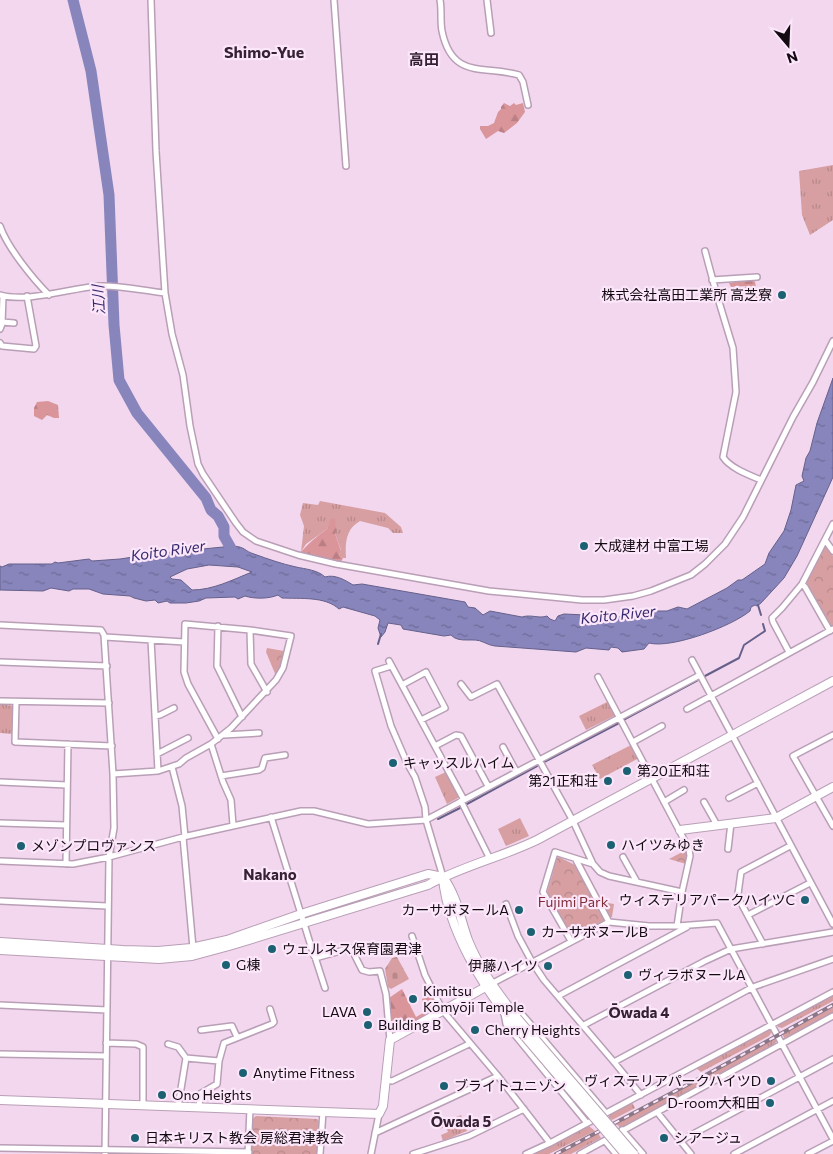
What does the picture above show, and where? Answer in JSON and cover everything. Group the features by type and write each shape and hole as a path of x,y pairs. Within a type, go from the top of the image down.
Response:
{"street":[{"path":"151,0 156,150 165,293 172,334 183,375 190,426 198,464 243,532 256,541 298,555 363,570 489,591 582,600 604,600 633,596 675,582 691,575 705,564 725,544 738,525 833,341"},
{"path":"334,0 346,166"},
{"path":"440,0 441,27 450,53 472,69 519,75 523,82 528,105"},
{"path":"488,0 491,33"},
{"path":"0,226 2,234 12,250 49,295"},
{"path":"705,251 712,280 734,348 736,392 723,457 726,462 761,480"},
{"path":"712,280 757,277"},
{"path":"0,329 2,322 2,296 49,295 81,288 107,286 165,293"},
{"path":"0,344 2,346 34,349 36,346 27,296"},
{"path":"2,322 14,323"},
{"path":"789,652 772,622 772,618 802,584 833,524"},
{"path":"825,540 833,551"},
{"path":"687,709 831,630 802,584"},
{"path":"114,774 158,771 172,767 211,744 224,735 276,680 283,668 291,636 218,626 185,624 184,672 218,739"},
{"path":"0,626 101,630 105,638 114,774 114,828 109,858 107,906 105,1152"},
{"path":"218,626 217,666 242,717"},
{"path":"250,630 251,664 266,692"},
{"path":"105,638 184,642"},
{"path":"151,640 158,771"},
{"path":"692,660 833,924"},
{"path":"0,662 107,666"},
{"path":"490,859 435,746 390,664 375,671 391,726 404,758 415,777 425,807 426,820 443,876 444,891 468,954 515,1021 625,1154"},
{"path":"402,685 426,672 445,708 421,720"},
{"path":"0,861 66,864 109,858 233,825 302,811 314,811 368,824 426,820 700,675"},
{"path":"598,677 689,849 690,856 677,926"},
{"path":"0,950 108,952 194,948 428,885 443,876 524,847 833,681"},
{"path":"461,684 472,698 497,684 572,821 593,864 600,872 608,876 682,892"},
{"path":"0,701 108,704"},
{"path":"16,702 15,742 112,746"},
{"path":"155,716 160,716 174,708"},
{"path":"633,742 662,726"},
{"path":"224,735 259,733"},
{"path":"435,746 456,735 462,736 488,786"},
{"path":"833,735 793,756 833,826"},
{"path":"157,754 188,738"},
{"path":"66,864 68,744"},
{"path":"211,744 231,800 233,825"},
{"path":"503,747 516,771"},
{"path":"221,776 261,769 266,758 285,755"},
{"path":"172,767 182,806 194,948"},
{"path":"0,782 67,785"},
{"path":"729,798 758,783"},
{"path":"680,830 776,818 833,787"},
{"path":"664,802 684,790"},
{"path":"704,802 717,825"},
{"path":"271,817 325,988"},
{"path":"0,823 66,825"},
{"path":"728,848 731,824"},
{"path":"763,944 738,894 742,872 790,846"},
{"path":"571,941 543,892 555,852 593,864"},
{"path":"623,857 637,882"},
{"path":"576,860 609,922"},
{"path":"748,915 810,883"},
{"path":"0,901 107,906"},
{"path":"506,904 518,936 544,980 584,1025 640,1095"},
{"path":"0,942 108,952 122,957 159,959 192,956 229,946 303,918"},
{"path":"390,1040 609,922 649,926 717,923 753,987 833,1140 808,1154"},
{"path":"558,996 690,925"},
{"path":"584,1025 705,960 731,949 833,932"},
{"path":"412,936 425,975 443,1011 550,1142"},
{"path":"315,957 351,948 362,970 369,972 380,971 386,994 390,1040 383,1106 379,1114 371,1154"},
{"path":"614,1062 753,987 833,959"},
{"path":"526,1154 833,992"},
{"path":"0,1005 107,1010"},
{"path":"199,1108 200,1094 217,1084 219,1061 224,1044 272,1024 274,1022 270,1009"},
{"path":"508,1012 520,1013 606,1113"},
{"path":"508,1012 506,1024 587,1123"},
{"path":"580,1154 833,1016"},
{"path":"515,1021 634,1154"},
{"path":"201,1030 232,1026 238,1038"},
{"path":"106,1043 136,1044 143,1047 143,1106"},
{"path":"168,1044 178,1047 186,1058 219,1061"},
{"path":"386,1080 392,1081 469,1044"},
{"path":"0,1054 106,1056"},
{"path":"178,1107 184,1060 186,1058"},
{"path":"680,1140 833,1060"},
{"path":"375,1132 498,1076"},
{"path":"0,1100 379,1114"},
{"path":"734,1154 833,1100"},
{"path":"0,1148 105,1152 248,1153 250,1109"},
{"path":"413,1154 468,1136 524,1109"},
{"path":"320,1154 323,1112"},
{"path":"656,1112 691,1154"},
{"path":"622,1130 643,1154"},
{"path":"605,1141 616,1154"}],"green space":[{"path":"504,103 510,106 514,103 516,105 523,103 525,112 517,123 504,133 498,131 486,139 480,126 488,126 494,123"},
{"path":"833,165 833,220 810,235 802,215 799,171"},
{"path":"752,279 755,282 758,299 750,298 738,301 736,298 746,286 731,287 729,283"},
{"path":"48,401 58,405 59,418 47,415 42,420 34,416 34,408 37,402"},
{"path":"320,501 385,513 401,527 403,533 393,533 388,528 360,521 355,524 347,536 346,558 343,558 339,555 341,550 332,518 327,529 306,544 301,552 304,526 300,515 303,503 318,505"},
{"path":"331,518 335,519 335,534 341,551 339,555 343,558 341,562 303,554 301,552 304,548 327,529"},
{"path":"824,546 828,547 833,556 833,627 831,627 806,582"},
{"path":"267,648 284,651 281,667 276,676 266,652"},
{"path":"609,701 616,715 586,730 579,716"},
{"path":"0,704 14,706 14,734 0,733"},
{"path":"631,745 639,758 600,779 592,765"},
{"path":"446,772 458,796 458,798 447,804 435,777"},
{"path":"520,818 529,836 506,846 498,829"},
{"path":"686,850 688,855 686,864 669,859"},
{"name":"Fujimi Park","path":"559,857 575,865 605,920 574,936 570,935 547,893 557,858"},
{"path":"601,902 614,904 612,917 609,917"},
{"path":"397,957 409,979 391,989 388,987 385,969 392,958"},
{"path":"402,989 416,1017 423,1013 422,999 431,995 438,1006 434,1011 430,1009 427,1017 398,1031 390,1027 389,998"},
{"path":"833,995 833,1001 782,1028 778,1027 778,1025"},
{"path":"833,1007 833,1013 785,1039 782,1034"},
{"path":"771,1029 772,1032 769,1036 701,1072 696,1068"},
{"path":"775,1038 777,1041 771,1047 621,1128 616,1124"},
{"path":"632,1102 635,1108 612,1120 609,1118 609,1115"},
{"path":"461,1115 467,1131 443,1141 441,1135 448,1132 446,1127 439,1129 437,1125"},
{"path":"256,1116 317,1119 320,1122 317,1154 251,1154 252,1119"},
{"path":"589,1126 595,1131 549,1154 532,1154"},
{"path":"598,1133 601,1138 571,1154 559,1154"}],"water":[{"path":"833,378 833,477 797,556 784,578 761,603 751,607 750,611 730,623 701,635 672,643 649,643 644,649 622,652 618,648 611,647 609,650 586,648 576,652 495,646 475,640 454,638 451,635 444,636 403,629 401,625 388,623 381,637 378,628 380,620 375,616 343,607 339,609 320,600 282,598 278,595 266,598 245,596 238,599 235,597 206,598 186,603 170,603 167,601 158,603 155,600 146,601 130,596 103,594 89,589 73,589 69,591 51,588 43,591 0,590 0,566 9,564 52,564 55,562 89,559 92,561 120,559 233,546 280,563 315,571 325,577 340,578 353,585 362,584 465,602 468,607 475,608 483,615 490,611 522,617 547,616 555,621 558,616 564,614 629,617 652,611 667,611 678,607 687,609 727,588 738,580 742,580 765,564 769,553 784,531 796,485 804,481 802,476 806,458 810,451 817,423","holes":["209,565 238,567 252,572 222,584 200,590 192,590 181,580 170,577 187,569"]}],"waterway":[{"name":"江川","path":"73,0 91,71 109,195 114,325 119,380 137,413 206,498 211,510 218,516 224,527 224,536 233,552 239,557"},
{"path":"758,605 761,615"},
{"path":"705,676 739,658 744,645 765,631 763,624"},
{"path":"378,644 381,634"},
{"path":"625,719 698,680"},
{"path":"544,762 619,723"},
{"path":"467,804 537,766"},
{"path":"438,819 460,808"}],"railway":[{"path":"556,1154 833,1005"}],"place":[{"name":"株式会社高田工業所 高芝寮","path":"782,295"},
{"name":"大成建材 中富工場","path":"584,546"},
{"name":"キャッスルハイム","path":"393,763"},
{"name":"第20正和荘","path":"627,771"},
{"name":"第21正和荘","path":"608,781"},
{"name":"ハイツみゆき","path":"611,845"},
{"name":"メゾンプロヴァンス","path":"21,846"},
{"name":"ウィステリアパークハイツC","path":"805,900"},
{"name":"カーサボヌールA","path":"519,910"},
{"name":"カーサボヌールB","path":"531,932"},
{"name":"ウェルネス保育園君津","path":"272,949"},
{"name":"G棟","path":"226,965"},
{"name":"伊藤ハイツ","path":"548,966"},
{"name":"ヴィラボヌールA","path":"628,975"},
{"name":"Kimitsu Kōmyōji Temple","path":"413,999"},
{"name":"LAVA","path":"367,1012"},
{"name":"Building B","path":"368,1025"},
{"name":"Cherry Heights","path":"475,1030"},
{"name":"Anytime Fitness","path":"243,1073"},
{"name":"ヴィステリアパークハイツD","path":"771,1081"},
{"name":"ブライトユニゾン","path":"444,1086"},
{"name":"Ono Heights","path":"162,1095"},
{"name":"D-room大和田","path":"770,1103"},
{"name":"日本キリスト教会 房総君津教会","path":"135,1138"},
{"name":"シアージュ","path":"664,1138"}],"district":[{"name":"Shimo-Yue","path":"264,52"},
{"name":"高田","path":"424,60"},
{"name":"Nakano","path":"270,875"},
{"name":"Ōwada 4","path":"639,1013"},
{"name":"Ōwada 5","path":"461,1122"}],"water label":[{"name":"Koito River","path":"168,551"},
{"name":"Koito River","path":"618,615"}]}
